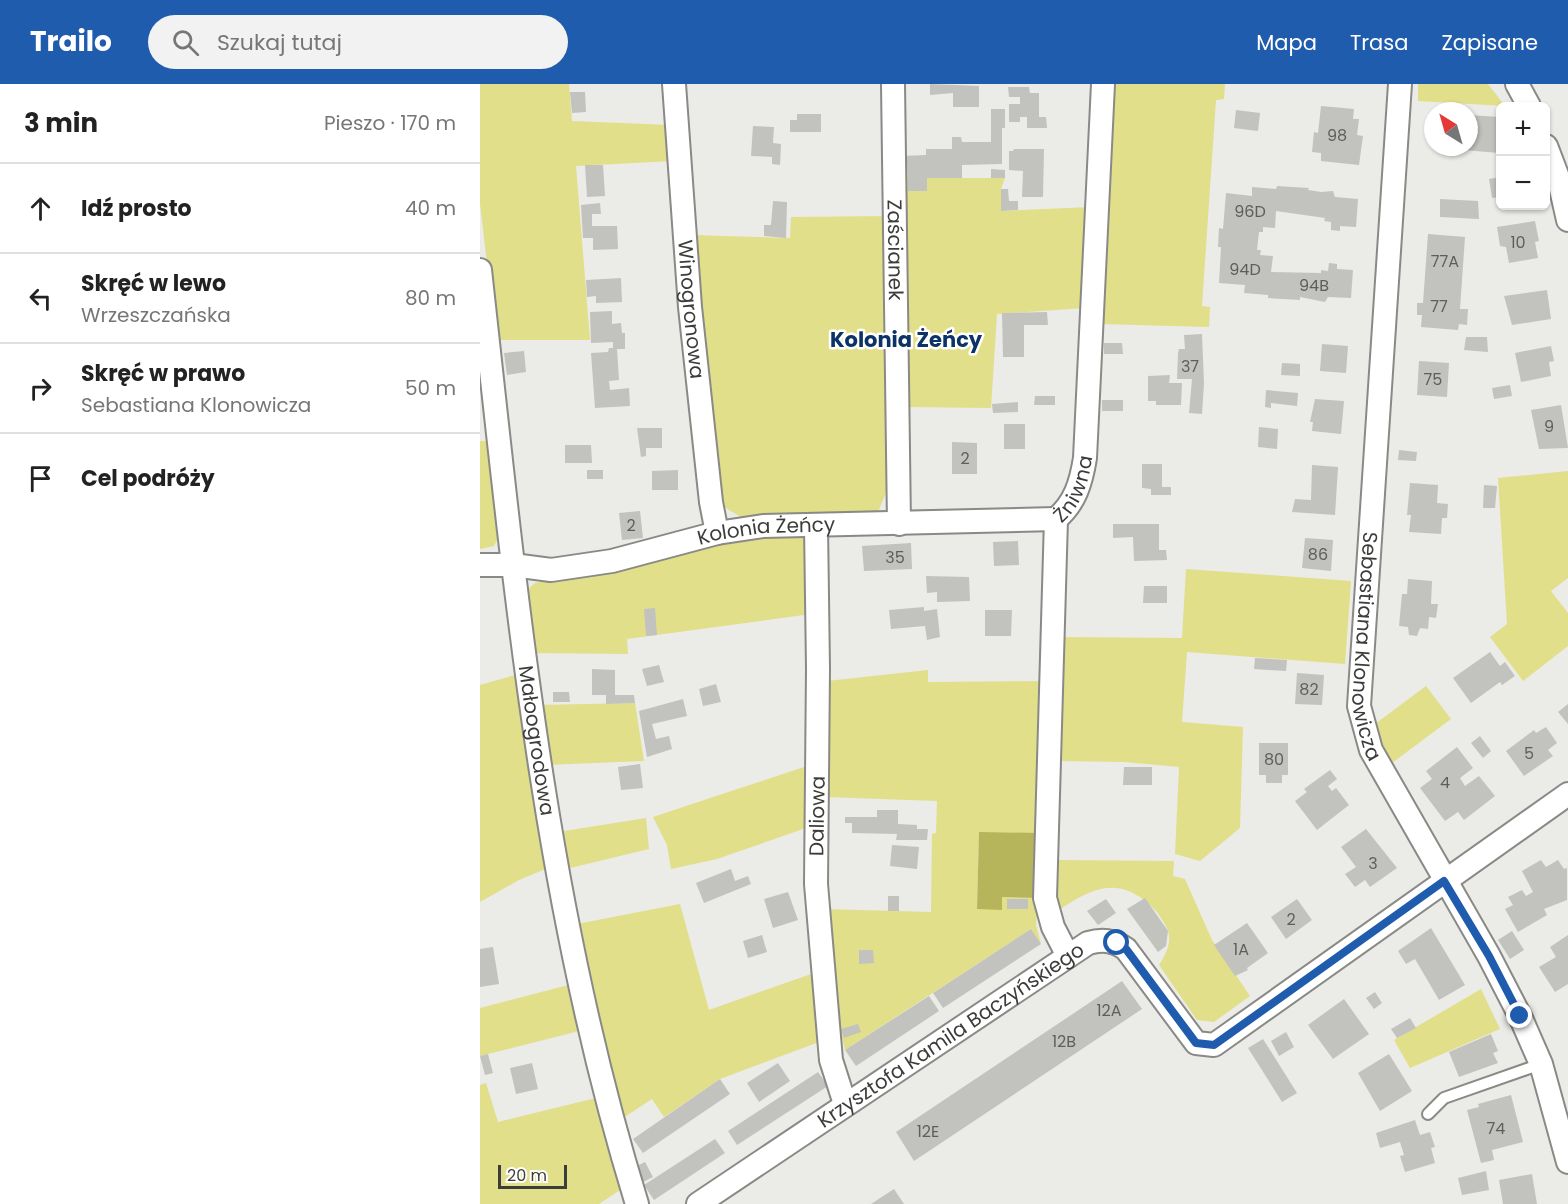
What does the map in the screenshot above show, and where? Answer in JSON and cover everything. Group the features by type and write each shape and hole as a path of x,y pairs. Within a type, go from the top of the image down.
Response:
{"street":[{"name":"Winogronowa","path":"674,84 690,307 711,502 717,533"},
{"name":"Zaścianek","path":"893,84 899,524"},
{"name":"Żniwna","path":"1068,956 1053,927 1045,898 1056,519 1071,504 1076,494 1085,458 1103,84"},
{"name":"Sebastiana Klonowicza","path":"1400,84 1359,706 1371,750 1498,973 1541,1064 1568,1162"},
{"path":"1517,84 1527,102"},
{"path":"1549,156 1559,180 1568,220"},
{"name":"Małoogrodowa","path":"480,270 538,767 565,916 614,1131 637,1204"},
{"name":"Kolonia Żeńcy","path":"480,565 513,565 551,570 612,561 717,533 763,526 1056,519"},
{"name":"Daliowa","path":"816,525 818,669 816,884 831,1060 844,1104"},
{"path":"1444,881 1568,794"},
{"name":"Krzysztofa Kamila Baczyńskiego","path":"698,1204 844,1104 1088,943 1097,940 1117,943 1126,949 1196,1043 1214,1045 1444,881"}],"lane":[{"path":"1428,1114 1444,1098 1541,1064"}],"shaded area":[{"path":"480,84 569,84 572,121 670,125 673,161 576,166 590,340 496,340 480,204"},
{"path":"1111,84 1225,84 1224,99 1216,100 1202,306 1210,307 1209,327 1100,324"},
{"path":"1418,84 1488,84 1502,102 1496,102 1496,105 1478,104 1478,102 1418,101"},
{"path":"904,178 1005,178 1001,189 1002,211 1091,207 1085,308 997,314 991,408 907,407"},
{"path":"890,216 888,488 876,517 741,517 719,504 693,235 790,238 791,217"},
{"path":"480,441 491,441 501,533 494,546 480,549"},
{"path":"1568,471 1568,578 1551,591 1568,613 1568,646 1523,681 1490,637 1507,624 1498,478"},
{"path":"806,535 811,614 627,639 628,654 531,653 523,594 535,583 615,568 720,541"},
{"path":"1186,569 1351,581 1345,664 1187,652 1182,722 1243,727 1240,828 1200,861 1175,854 1179,767 1124,762 1058,761 1061,637 1182,638"},
{"path":"928,670 928,682 1045,681 1040,833 979,833 977,909 1002,897 1038,898 1036,925 1041,944 1031,929 845,1050 834,1002 824,909 931,912 932,834 936,833 937,801 825,797 827,681"},
{"path":"519,674 548,868 519,880 480,902 480,685"},
{"path":"1426,686 1451,719 1392,763 1378,741 1375,724"},
{"path":"635,703 644,761 546,765 538,705"},
{"path":"810,765 809,827 717,859 671,869 667,845 653,817"},
{"path":"646,818 649,849 566,869 558,832"},
{"path":"979,832 1040,833 1038,898 1002,897 1002,910 977,909"},
{"path":"1055,860 1174,861 1173,876 1185,879 1212,940 1250,996 1214,1022 1197,1020 1159,965 1164,958 1169,936 1164,923 1154,909 1132,893 1108,888 1084,895 1056,912"},
{"path":"680,904 709,1010 814,973 819,1042 720,1079 664,1117 652,1099 620,1120 577,924"},
{"path":"572,984 583,1030 480,1056 480,1008"},
{"path":"1481,989 1500,1029 1410,1068 1394,1040"},
{"path":"486,1083 498,1122 600,1097 620,1190 599,1204 480,1204 480,1085"}],"building":[{"path":"930,84 979,86 979,107 953,107 953,93 930,95"},
{"path":"1008,87 1029,87 1030,93 1039,93 1039,117 1046,117 1047,128 1027,128 1027,117 1020,117 1020,122 1009,122 1009,104 1020,104 1020,97 1009,97"},
{"path":"570,92 585,92 586,112 572,113"},
{"path":"1321,106 1354,109 1353,119 1359,119 1357,135 1363,136 1359,165 1321,161 1321,153 1312,152 1314,132 1318,133"},
{"path":"991,109 1005,109 1005,128 1002,128 1002,164 962,165 962,178 927,178 927,191 908,191 907,162 903,162 903,156 926,155 926,149 952,149 952,137 961,137 962,142 991,142"},
{"path":"1236,110 1260,113 1258,131 1234,128"},
{"path":"797,114 821,114 821,132 790,132 790,120 797,120"},
{"path":"1478,116 1496,117 1496,153 1478,151"},
{"path":"753,126 774,127 773,143 781,144 780,165 772,164 772,157 751,156"},
{"path":"1044,149 1043,197 1022,197 1023,171 1009,170 1009,151"},
{"path":"585,165 603,165 605,196 587,197"},
{"path":"991,169 1005,170 1005,178 991,178"},
{"path":"1496,178 1496,198 1492,198 1489,179"},
{"path":"1277,186 1309,188 1308,190 1321,192 1333,191 1335,197 1358,199 1356,227 1340,226 1340,231 1331,230 1331,222 1324,221 1325,218 1276,211 1275,228 1263,227 1263,232 1259,232 1257,250 1261,250 1260,255 1273,256 1271,272 1321,273 1321,270 1328,271 1329,263 1337,264 1337,269 1353,270 1351,298 1328,297 1325,302 1300,297 1300,300 1268,298 1268,295 1244,293 1245,285 1219,283 1221,247 1218,247 1219,228 1223,229 1226,193 1252,196 1252,187 1276,189"},
{"path":"1001,189 1008,189 1009,201 1018,201 1018,210 1001,211"},
{"path":"1440,199 1478,201 1479,219 1440,217"},
{"path":"773,201 787,202 786,238 764,236 764,225 771,225"},
{"path":"600,203 601,214 592,214 592,226 617,226 618,249 593,250 593,238 583,238 581,205"},
{"path":"1535,221 1539,241 1535,242 1538,258 1509,263 1506,247 1500,246 1497,227"},
{"path":"1428,234 1465,237 1460,309 1468,309 1467,325 1459,324 1458,330 1421,327 1422,315 1417,315 1417,303 1423,303"},
{"path":"621,278 622,302 596,303 596,296 587,297 586,280"},
{"path":"1547,290 1551,319 1512,325 1504,296"},
{"path":"612,311 612,324 621,323 622,333 625,333 625,349 617,349 619,380 609,381 610,390 629,388 630,406 595,408 591,353 608,352 609,348 613,348 613,342 591,343 590,312"},
{"path":"1047,312 1048,325 1024,325 1024,357 1003,357 1002,313"},
{"path":"1202,334 1204,383 1202,414 1189,413 1192,379 1177,379 1178,353 1179,349 1185,349 1184,335"},
{"path":"1466,337 1487,337 1488,352 1464,350"},
{"path":"1104,343 1122,343 1123,354 1104,354"},
{"path":"1322,344 1348,346 1346,373 1320,371"},
{"path":"1551,346 1554,361 1549,362 1551,376 1521,382 1515,353"},
{"path":"524,351 526,372 507,375 504,353"},
{"path":"1419,361 1449,363 1447,397 1417,395"},
{"path":"1282,363 1300,364 1300,376 1281,375"},
{"path":"1170,375 1169,383 1182,383 1181,405 1156,405 1156,401 1148,401 1148,376"},
{"path":"1510,385 1512,396 1494,399 1492,388"},
{"path":"1266,390 1298,393 1297,406 1271,403 1271,408 1265,407"},
{"path":"1035,396 1055,396 1055,405 1034,405"},
{"path":"1315,399 1344,401 1341,434 1312,431 1313,422 1310,422"},
{"path":"1102,400 1123,400 1123,411 1102,411"},
{"path":"1018,402 1018,412 993,413 992,404"},
{"path":"1561,405 1568,448 1539,449 1531,410"},
{"path":"1004,424 1025,424 1025,449 1004,449"},
{"path":"1259,427 1278,429 1277,449 1258,447"},
{"path":"637,428 662,428 662,448 646,448 646,456 641,457"},
{"path":"952,442 977,443 977,474 952,474"},
{"path":"565,445 591,445 592,463 565,463"},
{"path":"1399,450 1417,452 1416,461 1398,460"},
{"path":"1142,464 1162,464 1162,487 1171,487 1171,495 1151,495 1151,489 1142,488"},
{"path":"1312,465 1338,467 1335,515 1292,512 1295,499 1311,500"},
{"path":"587,470 603,470 603,479 587,479"},
{"path":"678,470 678,490 652,490 652,471"},
{"path":"1410,483 1438,485 1437,503 1448,504 1447,518 1442,518 1441,534 1409,532 1411,515 1407,515"},
{"path":"1484,485 1497,486 1495,508 1483,508"},
{"path":"640,511 643,538 622,540 619,513"},
{"path":"1113,524 1159,524 1159,550 1166,550 1167,560 1134,561 1133,537 1113,538"},
{"path":"1305,538 1333,540 1331,571 1302,568"},
{"path":"1018,541 1019,565 994,566 993,542"},
{"path":"911,543 912,569 864,571 862,546"},
{"path":"926,576 969,577 970,601 937,602 937,592 927,593"},
{"path":"1408,579 1432,581 1431,604 1438,604 1436,618 1429,617 1428,629 1420,628 1417,636 1409,635 1408,627 1399,626 1402,594 1407,594"},
{"path":"1144,586 1167,586 1167,603 1143,603"},
{"path":"924,607 924,611 937,609 940,637 927,640 925,626 891,629 889,610"},
{"path":"655,608 657,635 646,636 644,609"},
{"path":"985,610 1012,610 1011,636 985,636"},
{"path":"1490,652 1500,666 1505,662 1515,676 1502,685 1500,682 1471,703 1453,678"},
{"path":"1255,658 1287,660 1286,671 1254,669"},
{"path":"659,665 664,682 647,686 642,669"},
{"path":"592,669 615,670 615,695 634,695 635,703 606,704 606,695 592,695"},
{"path":"1297,673 1324,675 1322,705 1295,704"},
{"path":"716,684 721,702 703,706 699,689"},
{"path":"553,692 569,692 570,702 553,702"},
{"path":"683,699 687,716 652,724 656,739 669,736 672,749 647,757 639,711"},
{"path":"1568,704 1568,724 1558,712"},
{"path":"1546,727 1557,743 1548,750 1553,756 1524,776 1506,751 1534,730 1536,733"},
{"path":"1480,736 1491,751 1483,758 1471,743"},
{"path":"1259,743 1288,743 1288,775 1282,775 1282,783 1266,783 1266,775 1259,775"},
{"path":"1457,747 1473,768 1460,778 1465,786 1479,776 1495,796 1464,820 1458,812 1445,821 1420,788 1432,779 1426,771"},
{"path":"640,764 643,788 621,790 618,767"},
{"path":"1124,767 1152,767 1152,785 1123,785"},
{"path":"1330,770 1337,779 1328,786 1332,791 1336,788 1349,805 1317,830 1295,801 1307,792 1304,789"},
{"path":"877,810 898,810 898,824 917,825 917,829 928,829 927,840 896,840 897,834 852,833 852,823 845,823 845,817 877,817"},
{"path":"1366,829 1397,868 1370,887 1365,880 1355,887 1345,874 1356,867 1341,847"},
{"path":"892,845 919,847 917,869 890,866"},
{"path":"1541,860 1546,867 1558,860 1564,869 1567,868 1567,900 1544,909 1547,915 1518,932 1505,909 1513,905 1508,897 1522,890 1526,896 1533,892 1522,871"},
{"path":"731,869 735,881 748,876 751,884 704,903 696,883"},
{"path":"788,892 798,920 773,928 764,899"},
{"path":"888,896 899,896 899,911 888,911"},
{"path":"1145,898 1168,931 1166,946 1158,952 1127,909"},
{"path":"1007,899 1028,899 1028,909 1007,909"},
{"path":"1106,899 1116,913 1098,925 1087,911"},
{"path":"1297,899 1312,920 1286,939 1271,917"},
{"path":"1247,923 1268,953 1247,968 1248,970 1235,976 1214,945"},
{"path":"1431,928 1465,985 1439,1000 1415,959 1406,964 1398,951"},
{"path":"1031,929 1041,944 943,1008 933,993"},
{"path":"1512,931 1524,950 1510,959 1498,940"},
{"path":"762,935 767,952 748,958 743,941"},
{"path":"1568,935 1568,984 1555,992 1539,967 1556,957 1550,947"},
{"path":"493,947 499,984 480,987 480,949"},
{"path":"859,950 873,950 874,963 859,964"},
{"path":"1122,981 1142,1009 914,1161 896,1132"},
{"path":"1375,992 1382,1003 1374,1009 1366,998"},
{"path":"929,996 939,1011 856,1066 845,1050"},
{"path":"1344,999 1369,1034 1333,1059 1308,1025"},
{"path":"1410,1018 1416,1028 1397,1038 1391,1029"},
{"path":"858,1024 861,1032 844,1038 841,1029"},
{"path":"1286,1032 1294,1047 1279,1056 1271,1041"},
{"path":"1491,1034 1498,1051 1493,1053 1498,1063 1459,1077 1449,1052"},
{"path":"1263,1039 1297,1093 1282,1102 1248,1048"},
{"path":"488,1054 493,1073 485,1075 480,1056"},
{"path":"1389,1054 1412,1091 1380,1111 1358,1073"},
{"path":"532,1063 538,1089 516,1094 510,1068"},
{"path":"778,1063 790,1081 759,1102 747,1083"},
{"path":"818,1072 828,1086 737,1145 728,1131"},
{"path":"720,1079 730,1094 643,1153 633,1139"},
{"path":"1511,1095 1523,1142 1492,1150 1494,1160 1481,1163 1467,1110 1479,1107 1478,1104"},
{"path":"1415,1120 1420,1135 1430,1132 1435,1147 1431,1148 1435,1163 1405,1172 1400,1156 1404,1155 1400,1142 1380,1148 1376,1133"},
{"path":"715,1139 725,1153 654,1200 644,1185"},
{"path":"645,1162 653,1177 643,1182 635,1167"},
{"path":"1486,1171 1489,1190 1462,1195 1458,1178"},
{"path":"1532,1174 1537,1204 1503,1204 1499,1180"},
{"path":"894,1189 904,1204 871,1204"}],"district":[{"name":"Kolonia Żeńcy","path":"906,340"}],"route":[{"path":"1117,943 1126,949 1196,1043 1214,1045 1444,881 1489,956 1520,1016"}]}
